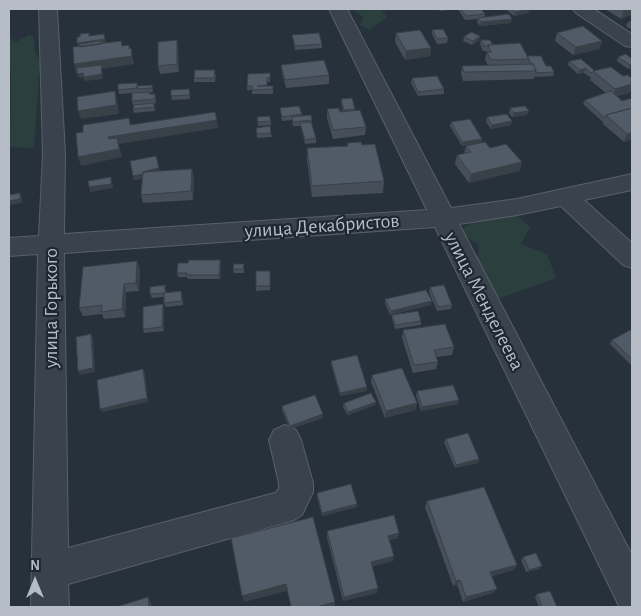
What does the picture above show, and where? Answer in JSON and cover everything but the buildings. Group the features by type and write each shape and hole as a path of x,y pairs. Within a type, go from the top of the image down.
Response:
{"street":[{"name":"улица Горького","path":"48,9 54,154 51,244 50,607"},
{"name":"улица Менделеева","path":"338,9 632,593"},
{"path":"582,9 632,42"},
{"name":"улица Декабристов","path":"9,247 474,215 632,182"},
{"path":"566,197 632,258"},
{"path":"50,572 282,508 290,503 296,492 296,483 285,440"}],"green space":[{"path":"352,9 381,9 387,17 369,30 360,25 364,18"},
{"path":"28,35 33,36 35,51 40,63 34,148 10,147 11,71 9,71 9,37 16,42"},
{"path":"513,212 530,227 521,244 547,254 556,278 498,299 476,265 479,246 459,231 473,222"}],"waterway":[{"path":"593,9 632,35"}]}
